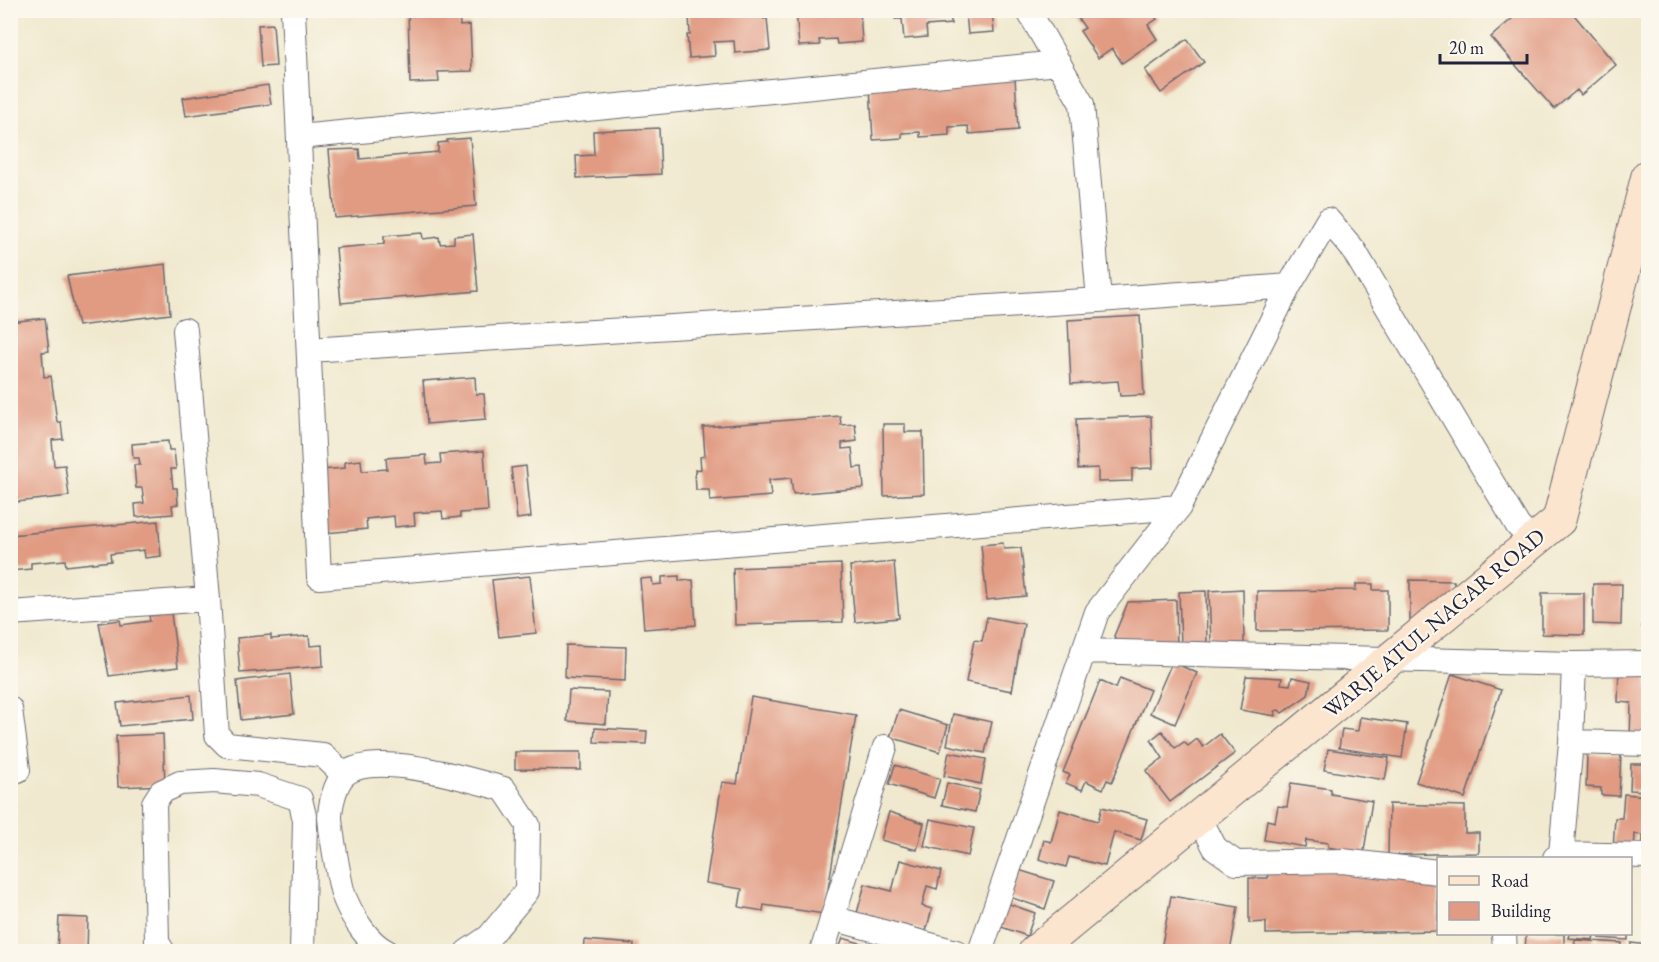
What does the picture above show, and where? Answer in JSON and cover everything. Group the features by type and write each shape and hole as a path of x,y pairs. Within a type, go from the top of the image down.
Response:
{"street":[{"path":"294,10 319,577 1179,507"},
{"path":"1028,10 1083,104 1099,300"},
{"path":"299,136 1059,63"},
{"name":"WARJE ATUL NAGAR ROAD","path":"1035,951 1559,520 1648,176"},
{"path":"980,951 1097,612 1179,507 1289,286 1328,220 1353,249 1518,526 1534,542"},
{"path":"309,350 1289,286"},
{"path":"184,330 208,599 217,735 227,745 323,755 344,775"},
{"path":"10,613 208,599"},
{"path":"1083,651 1574,664 1648,663"},
{"path":"1574,664 1571,742 1558,856 1648,856"},
{"path":"10,709 18,770"},
{"path":"214,781 222,740"},
{"path":"1571,742 1648,744"},
{"path":"822,951 885,747"},
{"path":"387,951 377,947 366,934 344,898 330,817 337,787 344,775 378,764 451,774 504,789 528,825 527,891 489,937 467,951"},
{"path":"163,951 157,942 154,803 161,792 180,783 214,781 258,785 300,799 305,820 302,951"},
{"path":"1199,817 1215,848 1236,863 1342,861 1437,872"},
{"path":"832,918 956,951"},
{"path":"1504,935 1505,951"}],"building":[{"path":"459,10 460,26 470,25 472,71 438,72 439,82 410,83 408,11"},
{"path":"682,10 763,10 764,19 767,18 770,50 735,53 734,41 714,42 715,56 689,58 687,35 690,35 689,15 682,15"},
{"path":"796,10 860,10 862,42 837,44 836,39 819,40 820,45 799,46"},
{"path":"894,10 992,10 994,32 968,34 966,13 951,15 951,24 926,26 927,37 904,39 902,19 895,19"},
{"path":"1065,10 1151,10 1157,19 1148,25 1157,39 1122,63 1112,48 1098,58 1080,31 1085,28 1075,14 1070,18"},
{"path":"1522,10 1570,10 1616,65 1581,95 1577,90 1554,109 1491,37"},
{"path":"273,24 276,66 261,67 258,25"},
{"path":"1187,39 1204,62 1161,93 1145,70"},
{"path":"1015,77 1018,130 969,134 968,126 949,127 949,135 920,137 920,132 902,133 902,138 873,140 870,87"},
{"path":"268,85 271,104 186,116 183,98"},
{"path":"659,128 661,174 577,178 576,156 594,155 593,131"},
{"path":"470,138 476,206 335,218 329,150 359,149 360,159 438,152 438,143"},
{"path":"422,233 423,239 439,237 440,244 454,243 454,236 473,234 478,291 341,303 336,248 384,244 384,236"},
{"path":"166,264 170,314 78,326 67,276"},
{"path":"1140,316 1144,395 1120,396 1118,381 1071,384 1068,320"},
{"path":"45,318 49,351 42,352 44,377 51,376 57,422 61,422 63,439 52,440 54,466 65,465 69,496 17,502 10,446 10,322"},
{"path":"475,377 476,394 484,394 486,419 427,424 423,381"},
{"path":"840,416 841,425 855,424 857,441 842,443 842,449 852,448 854,468 862,467 864,488 793,494 791,478 769,480 771,496 710,501 709,490 696,490 695,470 701,469 700,457 705,456 703,427"},
{"path":"1151,416 1153,468 1132,469 1132,481 1098,482 1098,468 1078,469 1076,419"},
{"path":"883,424 905,424 905,432 923,432 924,494 884,496"},
{"path":"168,441 169,450 174,450 176,469 171,469 173,488 177,488 178,504 172,505 173,514 136,517 135,504 144,503 142,488 136,488 134,465 140,465 139,458 133,458 132,444"},
{"path":"484,451 488,511 460,513 460,517 443,519 442,511 414,513 415,525 395,527 394,516 366,519 367,529 326,533 321,470 345,468 345,462 361,460 362,471 387,469 386,458 426,455 427,464 441,463 440,454"},
{"path":"526,466 531,517 517,519 511,468"},
{"path":"158,521 161,556 145,558 144,550 110,554 111,561 66,566 65,560 31,563 31,569 10,571 10,535"},
{"path":"1003,543 1004,549 1021,548 1026,596 987,600 981,545"},
{"path":"894,562 899,618 855,622 850,566"},
{"path":"841,564 843,622 735,625 733,568"},
{"path":"1645,569 1648,569 1648,628 1642,627"},
{"path":"530,576 536,633 499,637 492,580"},
{"path":"679,576 679,581 693,580 696,625 644,629 640,579 652,578 653,585 662,584 662,577"},
{"path":"1410,580 1454,581 1454,607 1410,623"},
{"path":"1356,584 1373,584 1373,590 1388,590 1388,630 1257,631 1257,591 1356,590"},
{"path":"1593,584 1622,584 1621,625 1593,624"},
{"path":"1243,589 1244,643 1211,644 1209,591"},
{"path":"1206,591 1207,644 1181,645 1179,592"},
{"path":"1542,593 1584,593 1584,635 1542,634"},
{"path":"1176,600 1177,650 1121,652 1114,636 1128,602"},
{"path":"171,613 178,667 109,676 99,623 120,620 121,625 150,621 149,616"},
{"path":"987,617 1024,624 1012,691 966,682 974,640 982,641"},
{"path":"271,635 271,639 309,636 310,646 322,645 323,666 240,673 237,638"},
{"path":"566,645 626,647 625,681 565,678"},
{"path":"1172,662 1197,673 1175,724 1150,713"},
{"path":"1619,667 1648,668 1648,742 1630,741 1631,703 1618,702"},
{"path":"290,674 294,714 241,720 237,681"},
{"path":"1452,674 1501,690 1465,798 1416,782"},
{"path":"1246,676 1282,678 1281,684 1290,685 1292,677 1311,681 1308,695 1282,713 1279,710 1275,711 1276,716 1240,710"},
{"path":"1120,678 1150,690 1112,782 1107,780 1103,789 1086,781 1082,790 1066,783 1070,775 1063,772 1100,681 1116,688"},
{"path":"569,690 608,692 606,724 567,721"},
{"path":"191,695 193,719 120,726 117,703"},
{"path":"751,697 856,715 824,914 764,905 763,911 739,907 742,889 706,883 722,782 737,784"},
{"path":"899,710 948,725 940,752 890,737"},
{"path":"953,714 992,722 985,753 947,745"},
{"path":"1360,717 1407,724 1402,758 1339,748 1342,729 1358,731"},
{"path":"595,728 647,731 646,744 594,742"},
{"path":"1162,731 1175,748 1184,742 1188,746 1197,739 1203,747 1220,734 1235,753 1170,802 1146,771 1163,758 1151,740"},
{"path":"163,734 165,785 118,787 116,736"},
{"path":"1328,749 1389,758 1385,780 1324,770"},
{"path":"515,752 581,752 581,770 515,769"},
{"path":"949,752 986,759 981,784 944,776"},
{"path":"1587,754 1621,755 1619,796 1601,795 1601,788 1586,787"},
{"path":"1631,764 1648,764 1648,791 1630,790"},
{"path":"895,765 940,779 934,798 889,784"},
{"path":"947,783 980,790 975,812 942,805"},
{"path":"1291,783 1331,789 1331,794 1372,801 1363,857 1328,847 1328,843 1306,840 1305,847 1264,840 1267,820 1275,822 1278,806 1287,807"},
{"path":"1624,794 1648,796 1648,851 1642,850 1643,835 1635,834 1634,850 1613,848 1615,818 1622,818"},
{"path":"1389,804 1465,806 1465,833 1479,833 1479,853 1388,855"},
{"path":"1102,807 1147,819 1141,840 1114,832 1105,866 1069,857 1066,867 1039,859 1044,840 1051,842 1060,810 1098,821"},
{"path":"889,812 924,823 917,850 881,840"},
{"path":"930,819 974,828 968,856 924,846"},
{"path":"900,860 941,871 937,889 927,886 922,906 932,909 926,931 857,913 865,884 892,891"},
{"path":"1012,868 1054,881 1045,909 1004,895"},
{"path":"1268,868 1437,874 1437,931 1266,934 1266,922 1249,923 1249,878 1268,878"},
{"path":"1171,896 1238,907 1230,952 1176,952 1161,949"},
{"path":"998,900 1035,913 1027,936 990,923"},
{"path":"59,917 88,918 87,952 57,952"},
{"path":"1526,935 1564,935 1564,952 1525,952"},
{"path":"1569,935 1594,935 1593,940 1568,938"},
{"path":"1600,935 1628,935 1628,940 1599,938"},
{"path":"843,938 877,948 876,952 838,952"},
{"path":"887,939 928,952 884,952"},
{"path":"584,940 634,944 633,952 583,952"},
{"path":"1575,940 1622,943 1621,952 1574,952"},
{"path":"1631,943 1648,945 1648,952 1630,952"}]}
